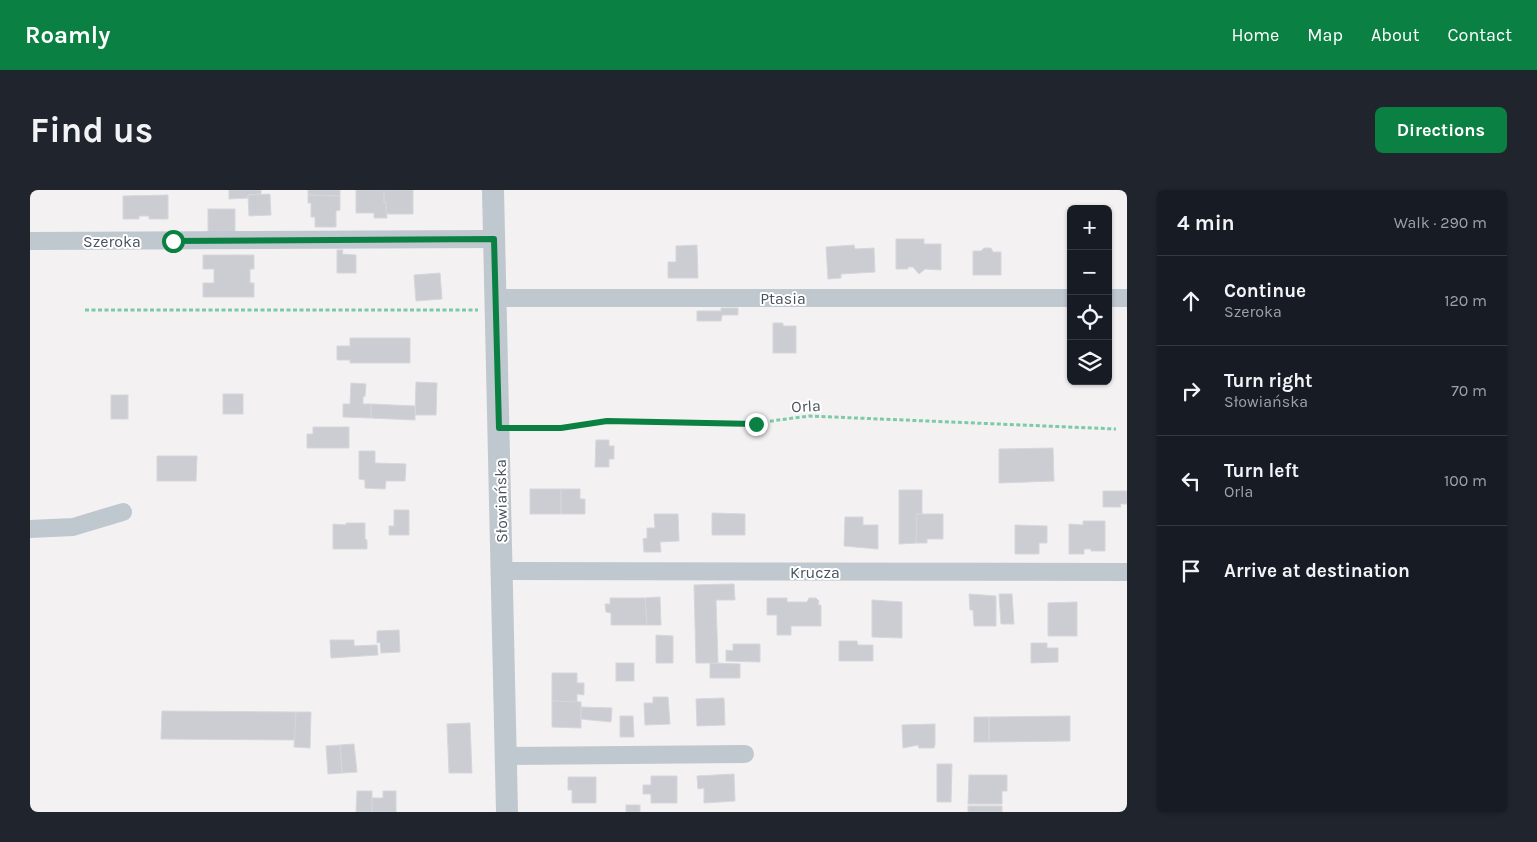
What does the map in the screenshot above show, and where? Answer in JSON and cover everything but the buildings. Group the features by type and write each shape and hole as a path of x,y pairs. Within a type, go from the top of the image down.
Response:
{"street":[{"name":"Słowiańska","path":"493,190 507,812"},
{"name":"Szeroka","path":"30,241 494,239"},
{"name":"Ptasia","path":"496,304 1067,298"},
{"path":"1112,298 1127,298"},
{"path":"30,529 73,527 123,512"},
{"name":"Krucza","path":"502,571 1127,572"},
{"path":"506,756 745,754"}],"path":[{"path":"85,310 496,304"},
{"name":"Orla","path":"499,428 561,428 607,421 756,424 809,416 1116,429"}],"route":[{"path":"173,241 494,239 499,428 561,428 607,421 756,424"}]}
